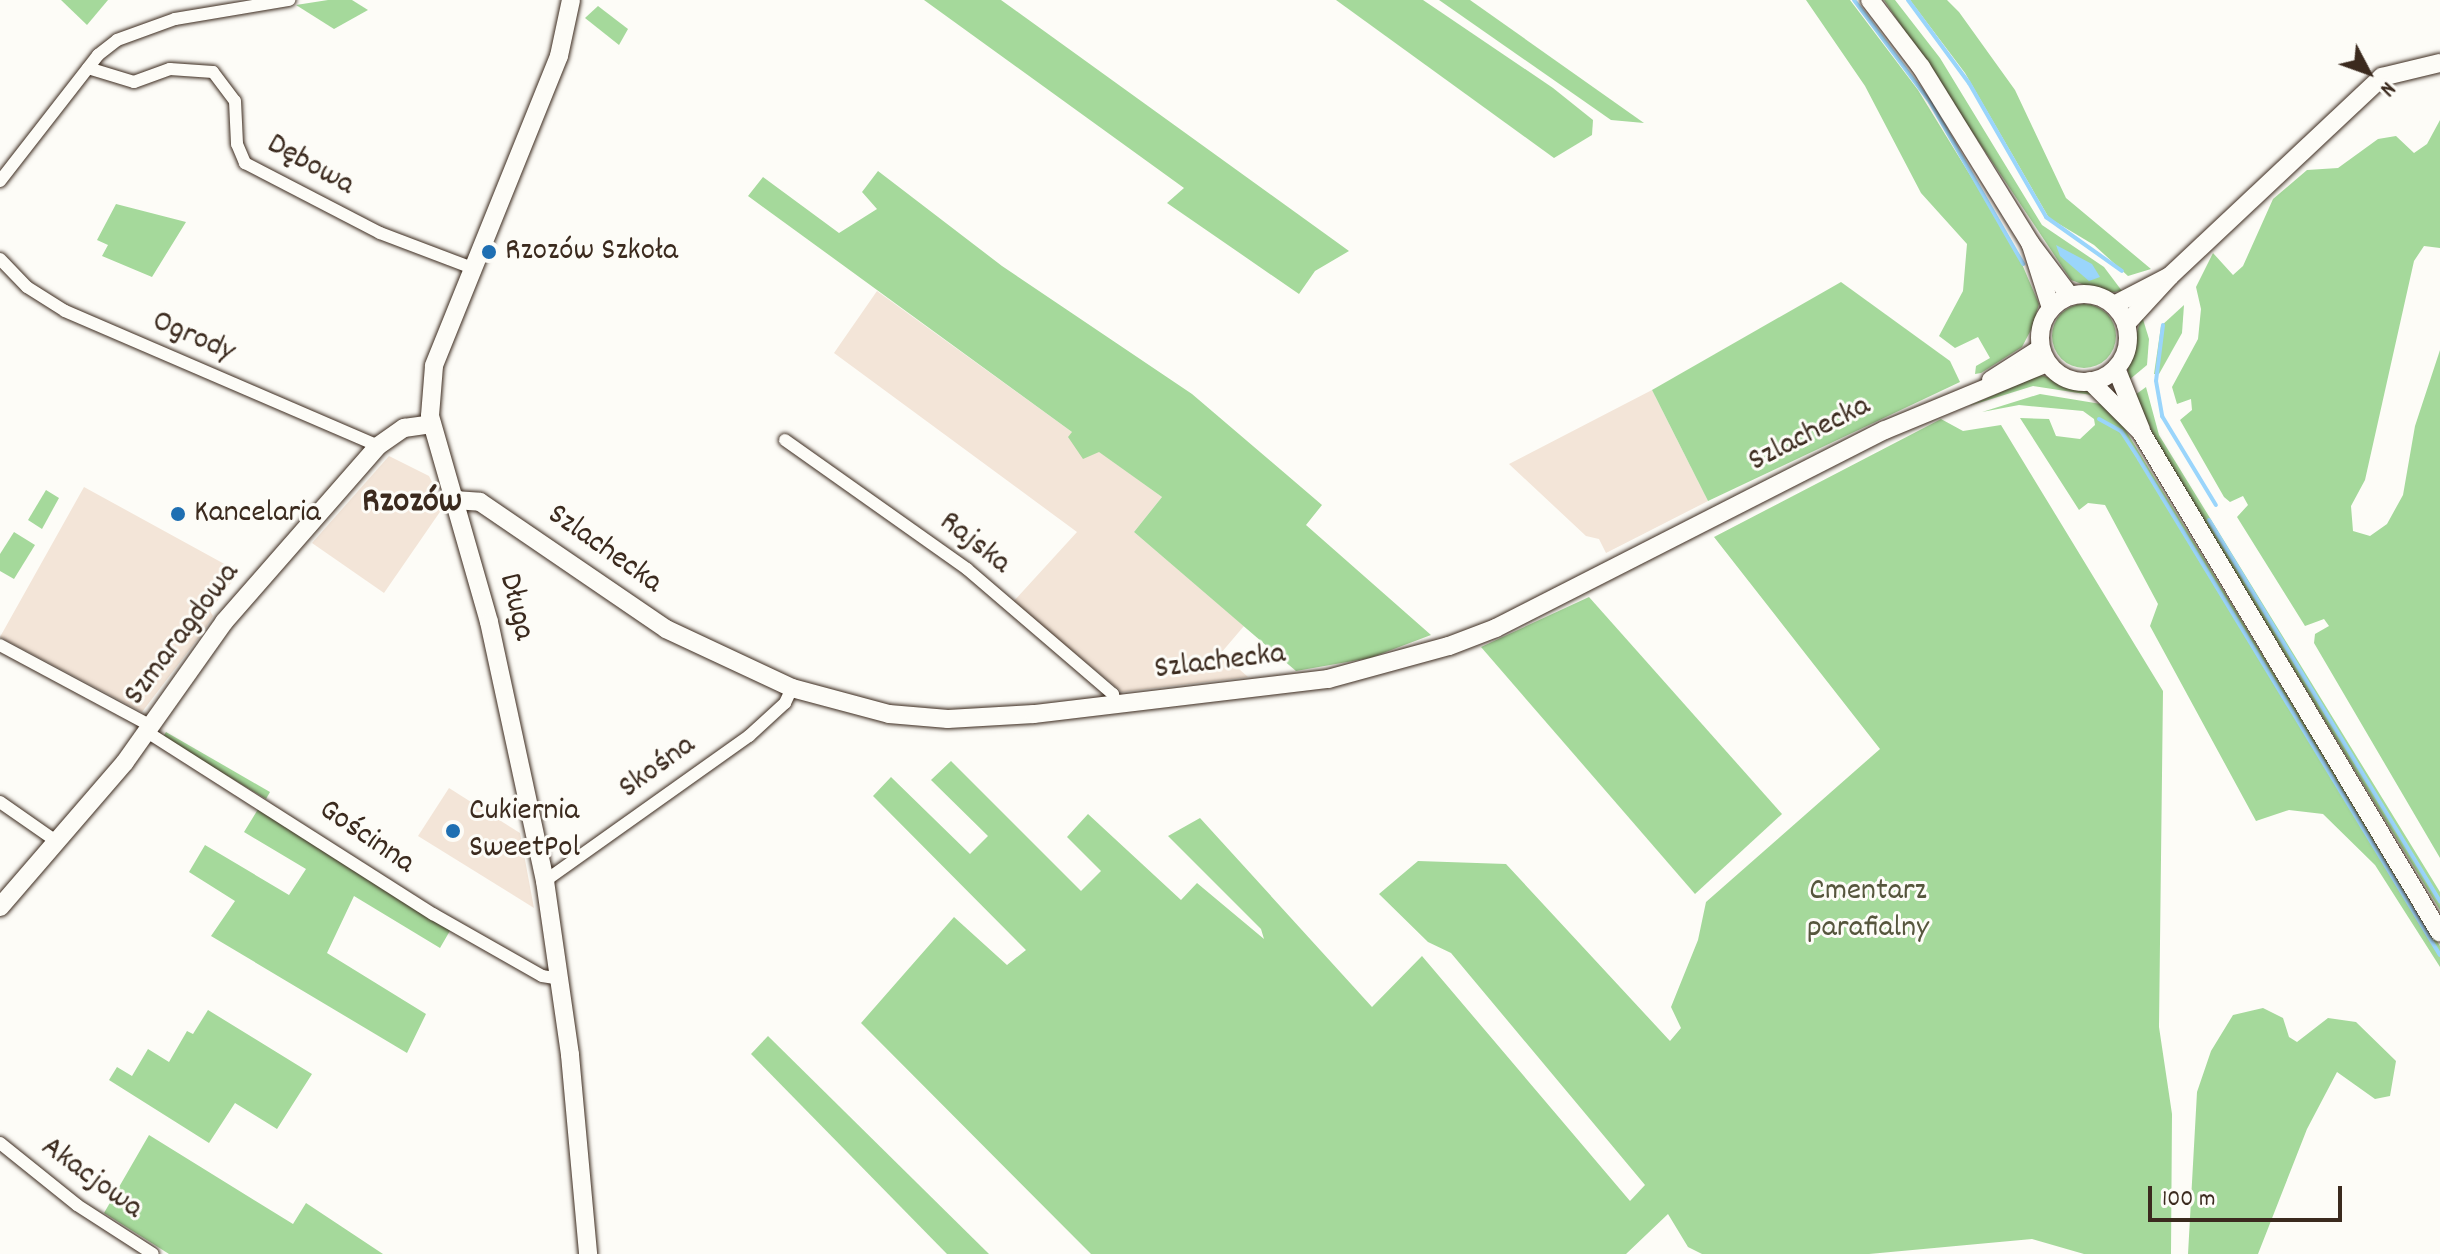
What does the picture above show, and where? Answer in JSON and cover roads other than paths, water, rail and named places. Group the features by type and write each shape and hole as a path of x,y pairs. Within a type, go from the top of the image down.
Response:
{"street":[{"path":"0,181 88,68 117,40 175,19 289,0"},
{"name":"Długa","path":"571,0 559,56 434,366 432,424 489,622 545,881 560,979 588,1254"},
{"path":"1870,0 1930,79 2030,243 2070,296"},
{"path":"2126,324 2170,276 2382,77 2440,63"},
{"name":"Dębowa","path":"88,68 134,82 170,69 213,72 235,101 237,144 245,163 380,233 472,268"},
{"path":"2030,243 2051,308"},
{"name":"Ogrody","path":"0,259 27,287 65,311 378,446"},
{"path":"2114,305 2170,276"},
{"path":"2093,294 2114,305 2126,324 2127,347 2116,368 2090,381 2066,378 2044,356 2041,327 2051,308 2070,296 2093,294"},
{"name":"Szlachecka","path":"454,500 480,502 666,629 792,688 889,714 948,719 1115,706 1328,679 1461,642 2044,356"},
{"path":"2116,368 2141,432 2440,933"},
{"path":"2090,381 2141,432"},
{"name":"Szmaragdowa","path":"0,907 149,729 224,622 378,446 404,428 432,424"},
{"name":"Rajska","path":"785,440 967,569 1113,694 1115,706"},
{"name":"Gościnna","path":"0,645 149,729 433,914 542,976 560,979"},
{"name":"Skośna","path":"545,881 749,736 785,703 792,688"},
{"path":"0,802 56,841"},
{"name":"Akacjowa","path":"0,1143 77,1205 153,1254"}],"water":[{"path":"2056,245 2092,264 2100,277 2089,281 2060,256"}],"waterway":[{"path":"1854,0 1930,102 2023,264"},
{"path":"1908,0 1969,83 2046,217 2122,271"},
{"path":"2163,325 2156,381 2162,416 2216,505"},
{"path":"2099,419 2121,431 2139,459 2440,955"},
{"path":"2209,520 2440,902"}],"place":[{"name":"Rzozów Szkoła","path":"489,252"},
{"name":"Kancelaria","path":"178,514"},
{"name":"Cukiernia SweetPol","path":"453,831"}],"district":[{"name":"Rzozów","path":"412,504"}],"park label":[{"name":"Cmentarz parafialny","path":"1868,912"}]}
